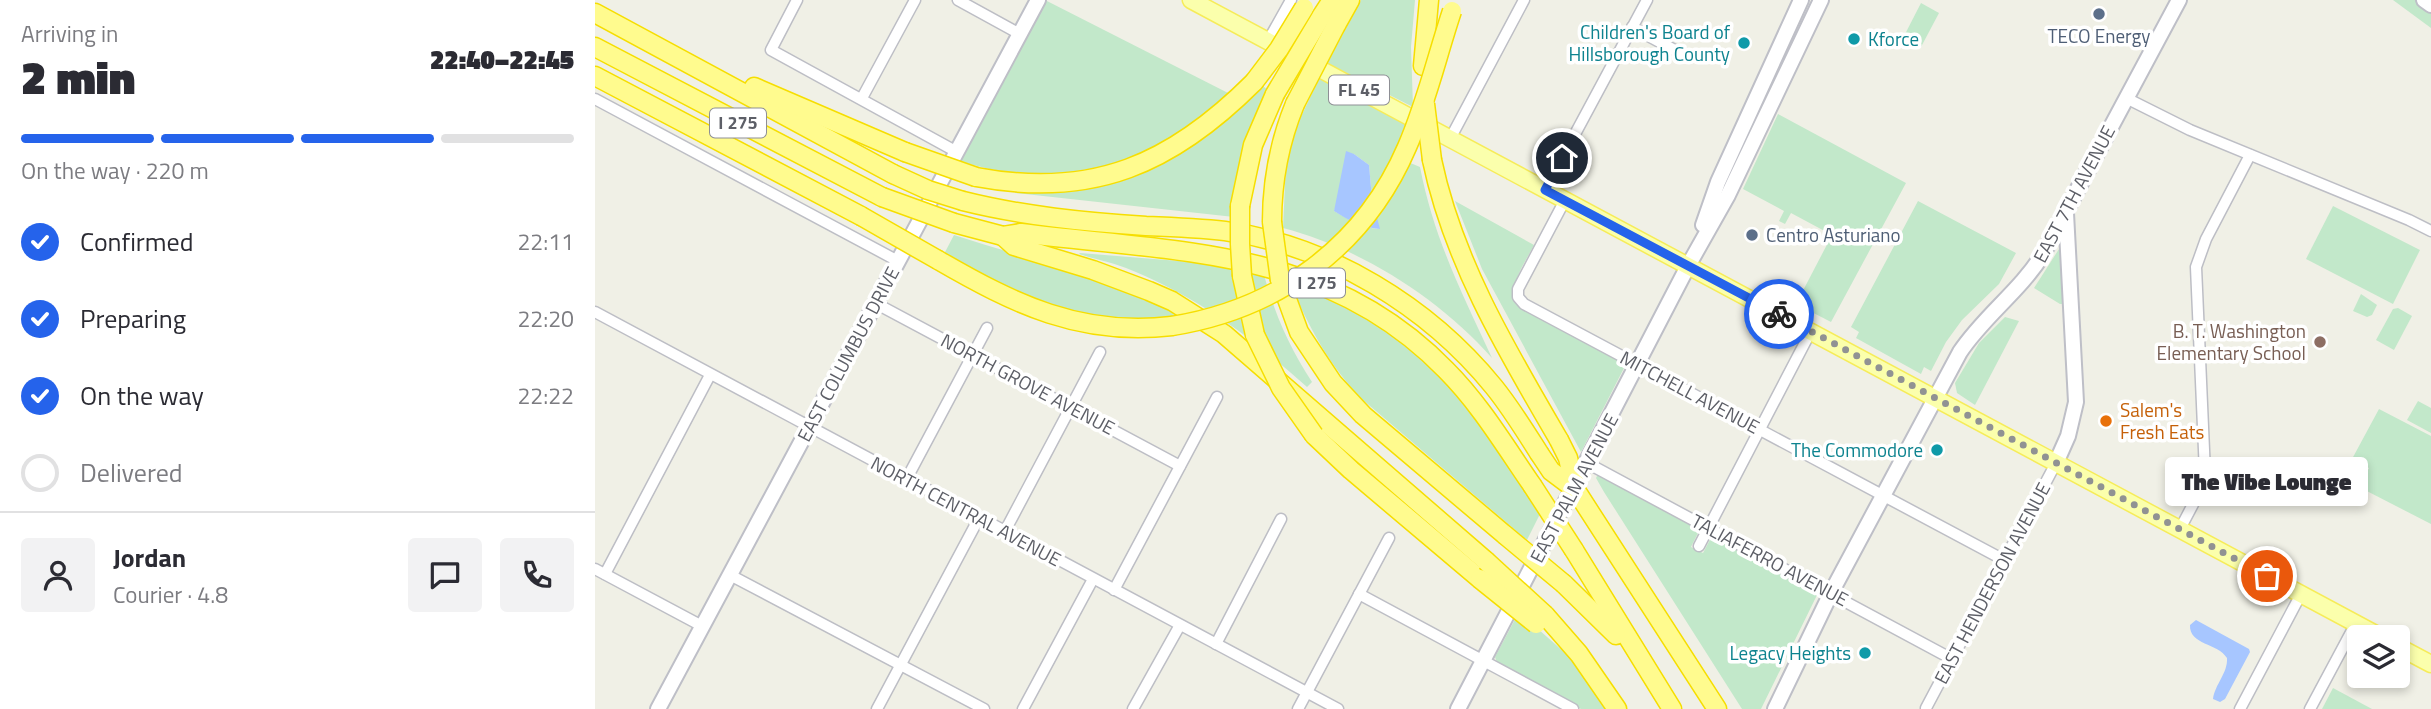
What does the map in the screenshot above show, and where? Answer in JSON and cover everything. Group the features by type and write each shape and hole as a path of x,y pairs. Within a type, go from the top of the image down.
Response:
{"highway":[{"path":"1332,0 1329,21 1284,132 1275,168 1272,222 1280,280 1299,332 1333,383 1363,415 1564,584 1610,627 1648,672"},
{"path":"1350,0 1329,21 1275,94 1254,145 1240,206 1240,244 1242,276 1255,335 1285,396 1314,435 1351,470 1480,579 1540,619 1609,709"},
{"path":"1429,0 1423,66 1425,106 1432,160 1451,228 1483,305 1568,458 1575,489"},
{"path":"694,66 737,80 905,152 976,177 1029,184 1056,184 1093,179 1126,169 1171,150 1194,135 1254,82 1279,49 1301,3"},
{"path":"595,76 861,216 1002,296 1071,321 1119,328 1172,326 1215,317 1266,298 1314,267 1354,231 1389,183 1407,147 1454,5"},
{"name":"I 275","path":"595,13 893,174 928,190 999,209 1065,218 1229,232 1311,254 1381,288 1454,345 1493,387 1551,471 1575,489 1717,709"},
{"name":"I 275","path":"595,47 849,181 883,197 954,223 1003,236 1021,233 1215,255 1285,272 1328,287 1389,322 1447,370 1479,409 1574,550 1672,709"},
{"path":"1003,236 1014,246 1137,286 1172,301 1224,334 1486,561 1540,619 1579,654 1617,709"}],"main road":[{"name":"FL 45","path":"1191,0 2356,624"},
{"path":"2410,653 2431,664"}],"street":[{"path":"797,0 771,50 957,152"},
{"path":"862,98 915,0"},
{"path":"958,0 1020,34"},
{"name":"EAST COLUMBUS DRIVE","path":"658,709 1038,0"},
{"path":"1450,138 1524,0"},
{"path":"1545,190 1647,0"},
{"name":"EAST PALM AVENUE","path":"1688,266 1718,182 1801,0"},
{"name":"EAST PALM AVENUE","path":"1458,709 1688,266 1728,195 1821,0"},
{"name":"EAST 7TH AVENUE","path":"1775,709 1831,593 1969,337 2035,267 2179,0"},
{"path":"2424,0 2431,5"},
{"path":"1268,41 1301,3"},
{"path":"1632,27 1680,52"},
{"path":"2126,98 2190,130 2431,231"},
{"path":"595,99 898,261"},
{"path":"2180,529 2200,491 2205,473 2196,267 2206,239 2250,155"},
{"name":"MITCHELL AVENUE","path":"1565,200 1518,289 1518,297 1524,304 2004,560"},
{"name":"EAST HENDERSON AVENUE","path":"1926,708 2068,436 2076,402 2066,211"},
{"name":"NORTH GROVE AVENUE","path":"875,303 1180,466"},
{"name":"NORTH CENTRAL AVENUE","path":"595,312 1338,709"},
{"path":"906,480 987,328"},
{"path":"1699,547 1811,331"},
{"path":"1005,531 1100,352"},
{"path":"702,626 600,571 710,375"},
{"path":"1114,590 1217,397"},
{"name":"TALIAFERRO AVENUE","path":"1587,463 1952,659"},
{"path":"877,709 979,518"},
{"path":"1216,644 1281,519"},
{"path":"1298,709 1389,538"},
{"path":"730,575 984,709"},
{"path":"1023,709 1093,579"},
{"path":"1360,594 1573,709"},
{"path":"2240,709 2301,594"},
{"path":"2310,709 2356,624"},
{"path":"1133,709 1180,625"}],"green space":[{"path":"1045,0 1232,95 1203,120 1171,140 1138,156 1104,167 1068,173 1032,174 994,170 957,160"},
{"path":"1361,0 1415,0 1411,47 1413,107 1327,63"},
{"path":"2393,0 2415,0 2431,12 2431,28"},
{"path":"1921,3 1939,13 1921,47 1903,38"},
{"path":"1320,77 1410,124 1396,157 1420,167 1441,242 1492,358 1448,315 1397,278 1341,248 1283,228 1286,162 1294,131","holes":["1354,154 1369,165 1372,199 1379,229 1361,225 1334,211"]},
{"path":"1261,85 1270,91 1234,217 1015,193 1015,189 1099,184"},
{"path":"1778,114 1906,183 1831,322 1796,304 1832,235 1791,213 1785,224 1779,221 1784,211 1743,189"},
{"path":"1455,201 1534,245 1516,283 1519,306 1621,362 1624,368 1581,452 1482,269"},
{"path":"1918,201 2016,253 1999,284 1962,320 1946,342 1931,371 1924,367 1921,374 1856,338 1859,332 1851,327"},
{"path":"2333,206 2420,250 2393,304 2306,259"},
{"path":"954,235 1100,280 1182,317 1121,318 1081,313 1041,303 1002,286 944,254"},
{"path":"2059,249 2061,251 2063,304 2034,288"},
{"path":"1080,253 1216,264 1264,275 1284,331 1312,382 1307,387 1244,335 1175,291 1126,268"},
{"path":"1302,287 1388,332 1410,349 1452,391 1491,439 1541,512 1527,540 1352,388 1332,362 1307,320 1293,290"},
{"path":"2361,294 2377,305 2372,315 2367,317 2353,311"},
{"path":"2398,308 2412,316 2394,350 2376,340 2393,309"},
{"path":"2005,317 2019,321 1975,405 1957,393 1955,383 1979,343"},
{"path":"2418,401 2431,408 2431,433 2407,420"},
{"path":"2379,409 2431,436 2431,524 2359,487 2369,468 2352,459"},
{"path":"1598,474 1700,529 1691,547 1703,553 1712,536 1818,593 1761,709 1742,709 1604,492 1596,478"},
{"path":"1519,612 1622,709 1581,709 1498,665 1495,657"},
{"path":"2333,688 2372,709 2322,709"}],"water":[{"path":"1346,151 1369,165 1372,199 1380,229 1356,223 1334,211"},
{"path":"2196,620 2250,652 2225,699 2220,702 2213,699 2226,669 2227,658 2194,636 2190,625"}],"way so far":[{"path":"1779,314 2267,576"}],"place":[{"name":"TECO Energy","path":"2099,14"},
{"name":"Kforce","path":"1854,39"},
{"name":"Children's Board of Hillsborough County","path":"1744,43"},
{"name":"Centro Asturiano","path":"1752,235"},
{"name":"B. T. Washington Elementary School","path":"2320,342"},
{"name":"Salem's Fresh Eats","path":"2106,421"},
{"name":"The Commodore","path":"1937,450"},
{"name":"The Vibe Lounge","path":"2267,576"},
{"name":"Legacy Heights","path":"1865,653"}],"route":[{"path":"1562,158 1545,190 1779,314"}]}
